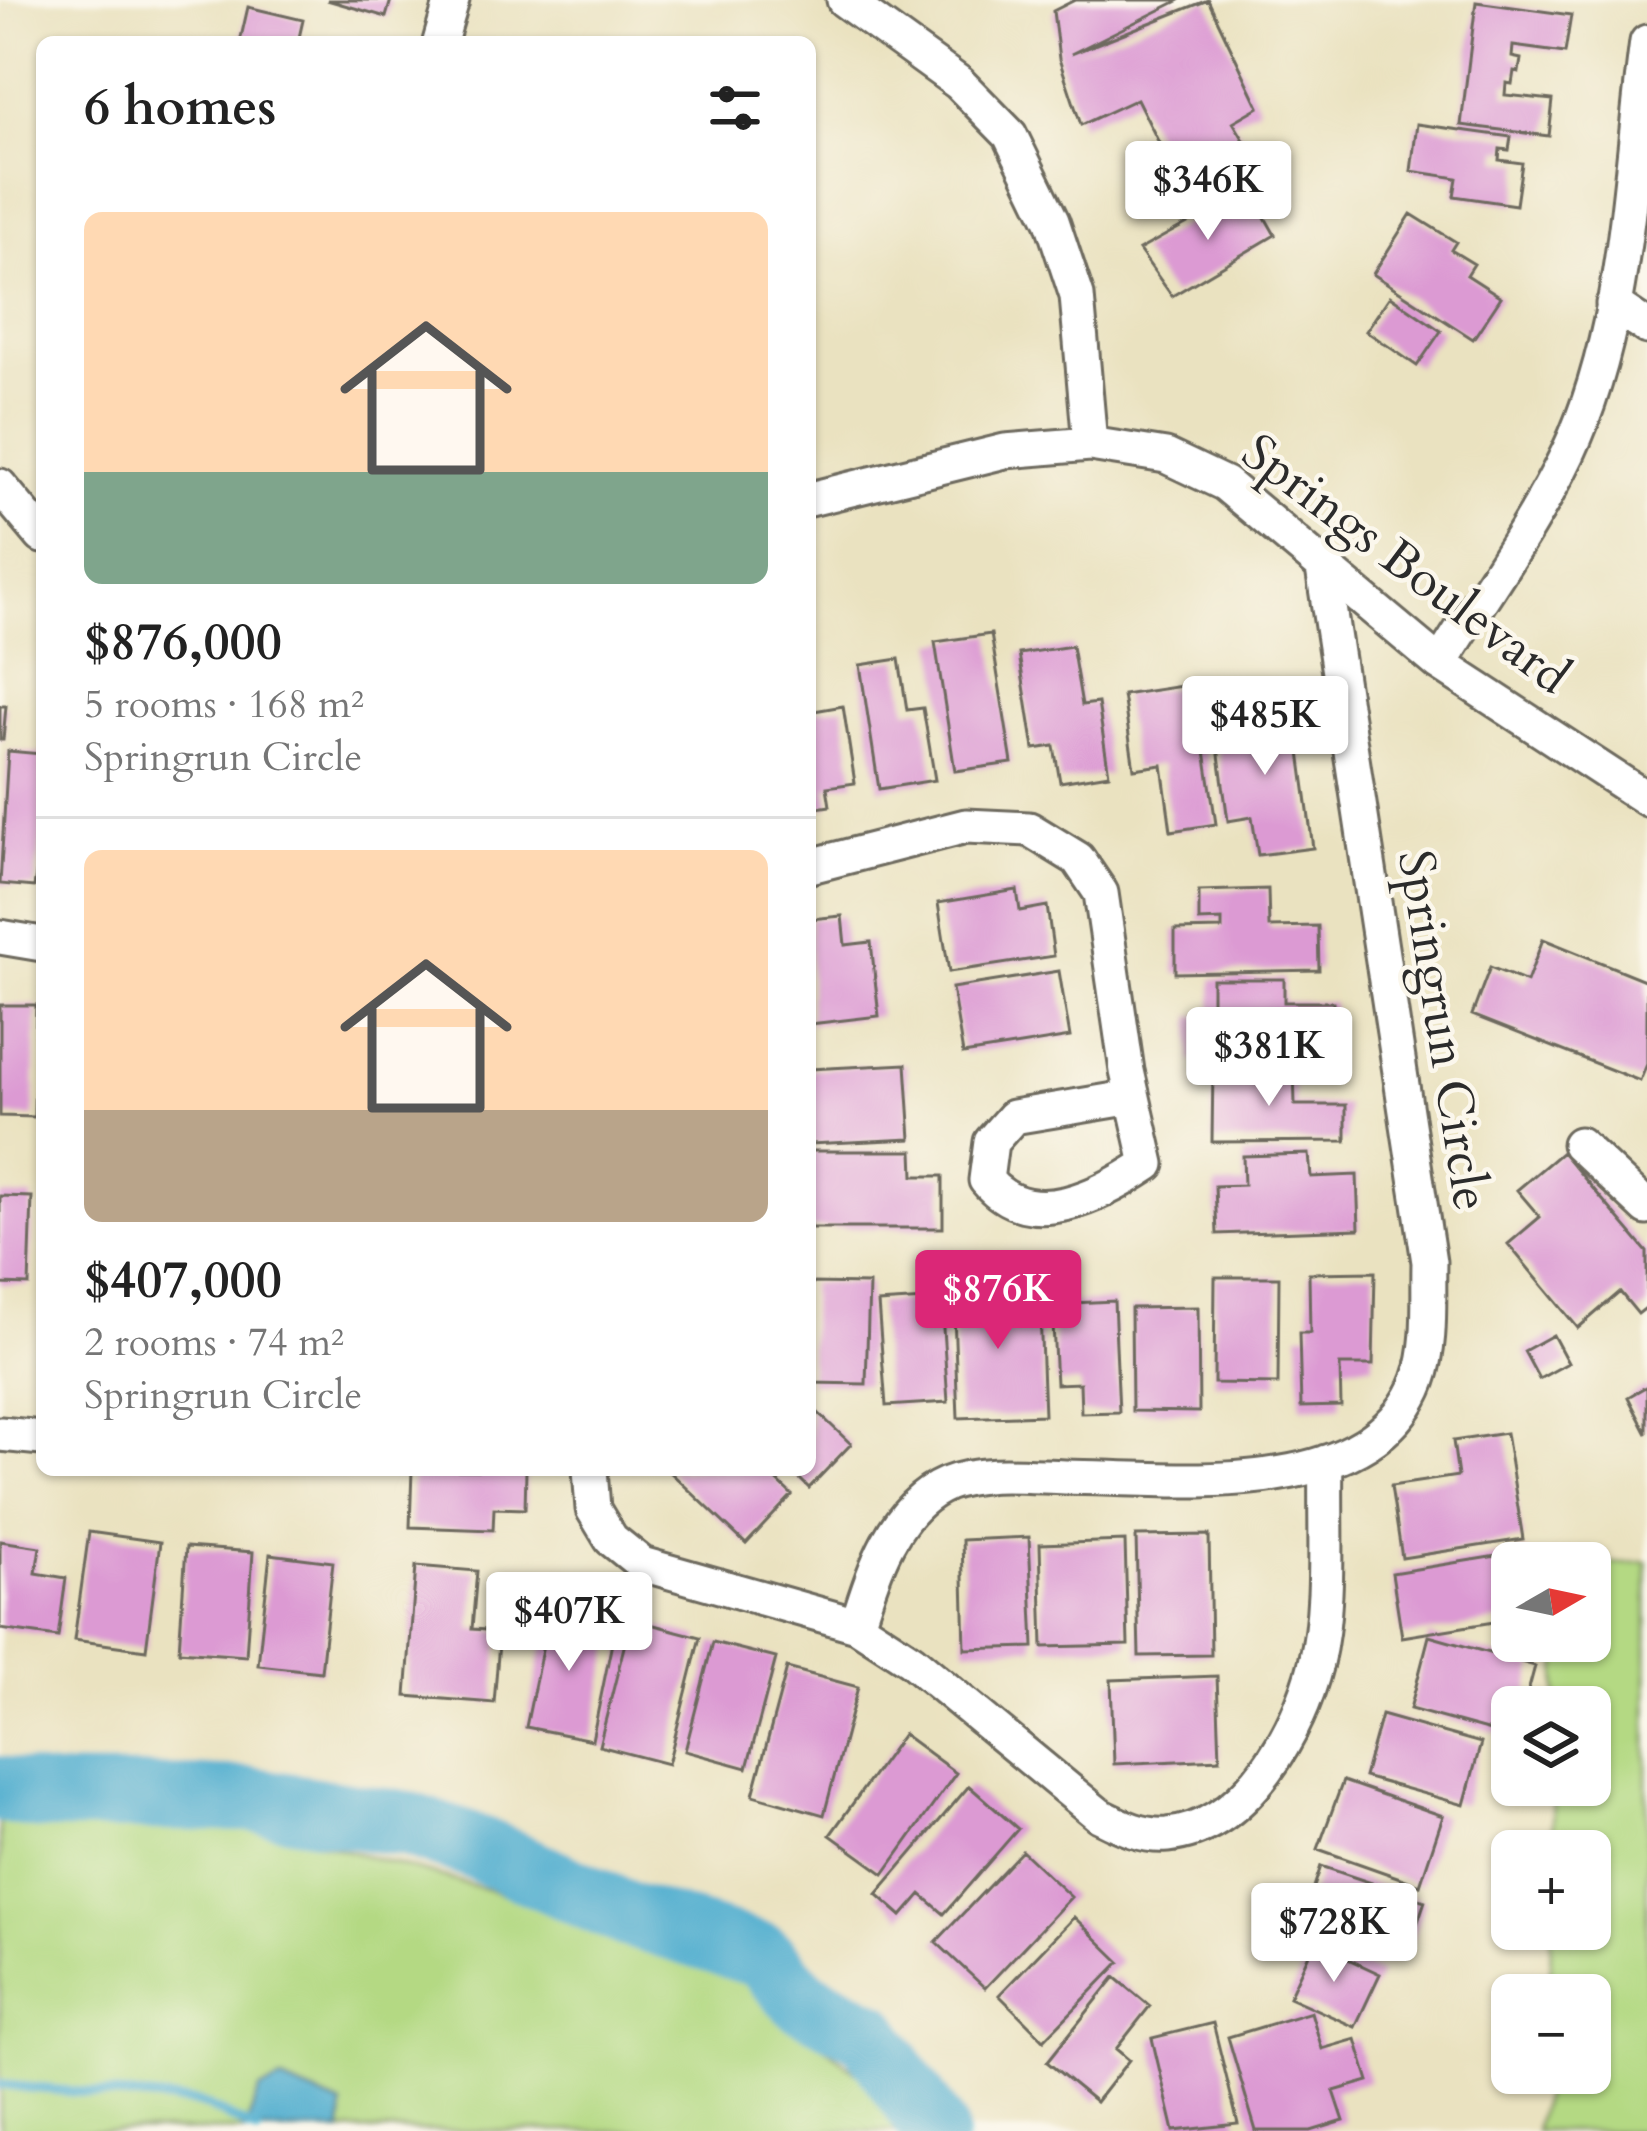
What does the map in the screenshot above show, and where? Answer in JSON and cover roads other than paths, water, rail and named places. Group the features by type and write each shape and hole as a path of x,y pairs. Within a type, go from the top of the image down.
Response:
{"street":[{"path":"442,36 452,0"},
{"path":"844,0 959,83 1010,134 1052,221 1077,296 1090,444"},
{"path":"1440,664 1568,453 1613,304 1647,42"},
{"path":"1613,304 1647,327"},
{"name":"Springs Boulevard","path":"816,498 1005,451 1090,444 1166,456 1226,484 1440,664 1647,799"},
{"path":"0,486 36,529"},
{"name":"Springrun Circle","path":"857,1625 890,1538 947,1484 993,1476 1276,1474 1365,1447 1406,1407 1420,1377 1430,1262 1323,568"},
{"path":"816,864 966,826 1029,829 1078,859 1101,893 1148,1164 1090,1198 1027,1206 999,1197 986,1180 991,1142 1013,1117 1133,1097"},
{"path":"0,937 36,943"},
{"path":"1579,1144 1647,1208"},
{"path":"0,1434 36,1437"},
{"path":"590,1476 593,1509 611,1539 642,1564 857,1625 911,1660 1099,1815 1133,1832 1170,1835 1208,1821 1240,1799 1276,1756 1297,1717 1317,1661 1326,1462"}],"water":[{"path":"282,2081 343,2106 341,2131 244,2131 260,2090"}],"waterway":[{"path":"0,1789 41,1797 249,1799 410,1825 480,1849 629,1915 763,1956 801,1999 869,2033 935,2131"},
{"path":"0,2085 199,2103 257,2131"}]}
